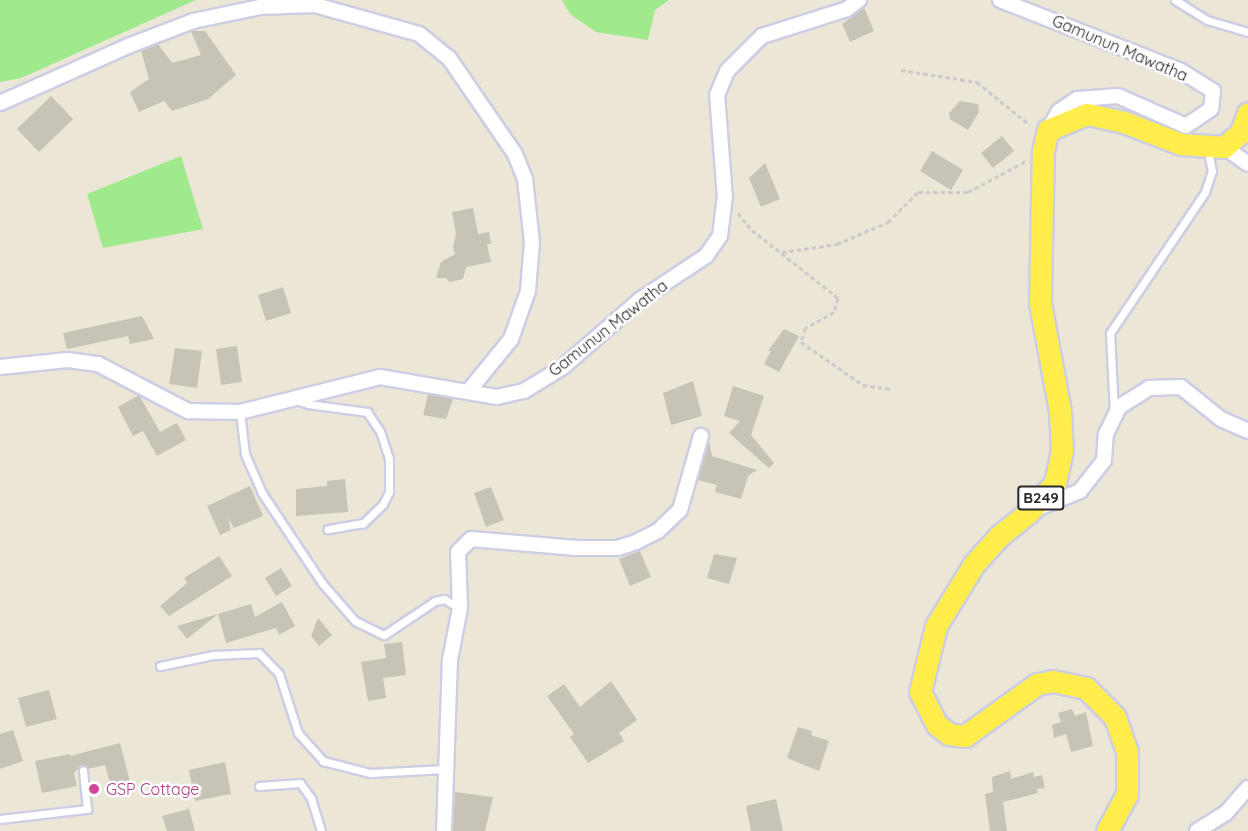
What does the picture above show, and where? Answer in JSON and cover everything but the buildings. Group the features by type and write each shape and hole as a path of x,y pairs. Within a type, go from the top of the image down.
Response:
{"main road":[{"path":"1046,140 1087,114 1124,122 1181,144 1215,146 1241,132 1248,113"},
{"name":"B249","path":"1046,140 1040,303 1060,411 1062,451 1055,483 1028,513 998,537 974,564 936,626 920,692 937,724 949,734 965,736 1036,684 1053,681 1086,688 1115,717 1127,752 1127,794 1107,831"}],"street":[{"name":"Gamunun Mawatha","path":"0,367 68,360 98,364 188,411 240,412 380,377 497,397 524,391 563,367 641,299 706,256 720,236 725,198 717,95 727,71 762,36 859,0"},
{"name":"Gamunun Mawatha","path":"1000,0 1181,71 1213,91 1211,109 1186,126 1119,96 1077,99 1059,111 1046,140"},
{"path":"0,104 128,46 193,21 261,7 315,5 419,34 449,58 514,154 525,178 532,242 528,291 511,339 468,392"},
{"path":"1215,146 1248,164"},
{"path":"1028,513 1080,491 1104,460 1106,434 1119,407 1149,388 1182,387 1221,419 1248,431"},
{"path":"444,831 450,660 460,608 458,552 471,539 577,548 618,548 658,531 680,510 701,436"},
{"path":"1197,831 1226,813 1248,788"}],"lane":[{"path":"1175,0 1206,20 1248,32"},
{"path":"1114,418 1110,333 1205,192 1212,171 1215,146"},
{"path":"294,399 308,404 367,412 380,430 388,459 389,492 383,504 363,523 328,528"},
{"path":"240,412 245,454 262,493 322,583 356,621 384,635 435,601 444,599 460,608"},
{"path":"160,666 213,655 259,653 279,674 298,733 323,761 370,773 445,769"},
{"path":"0,819 87,809 83,770"},
{"path":"259,786 300,783 311,798 321,831"}],"path":[{"path":"781,252 837,244 888,222 918,192 968,192 1046,140 977,82 901,70"},
{"path":"725,198 752,230 838,298 834,312 805,328 801,342 863,385 893,389"}],"green space":[{"path":"0,0 196,0 21,78 0,82"},
{"path":"562,0 669,0 655,10 648,40 596,32 570,14"},
{"path":"181,156 203,229 103,248 87,194"}],"place":[{"name":"GSP Cottage","path":"94,789"}]}
